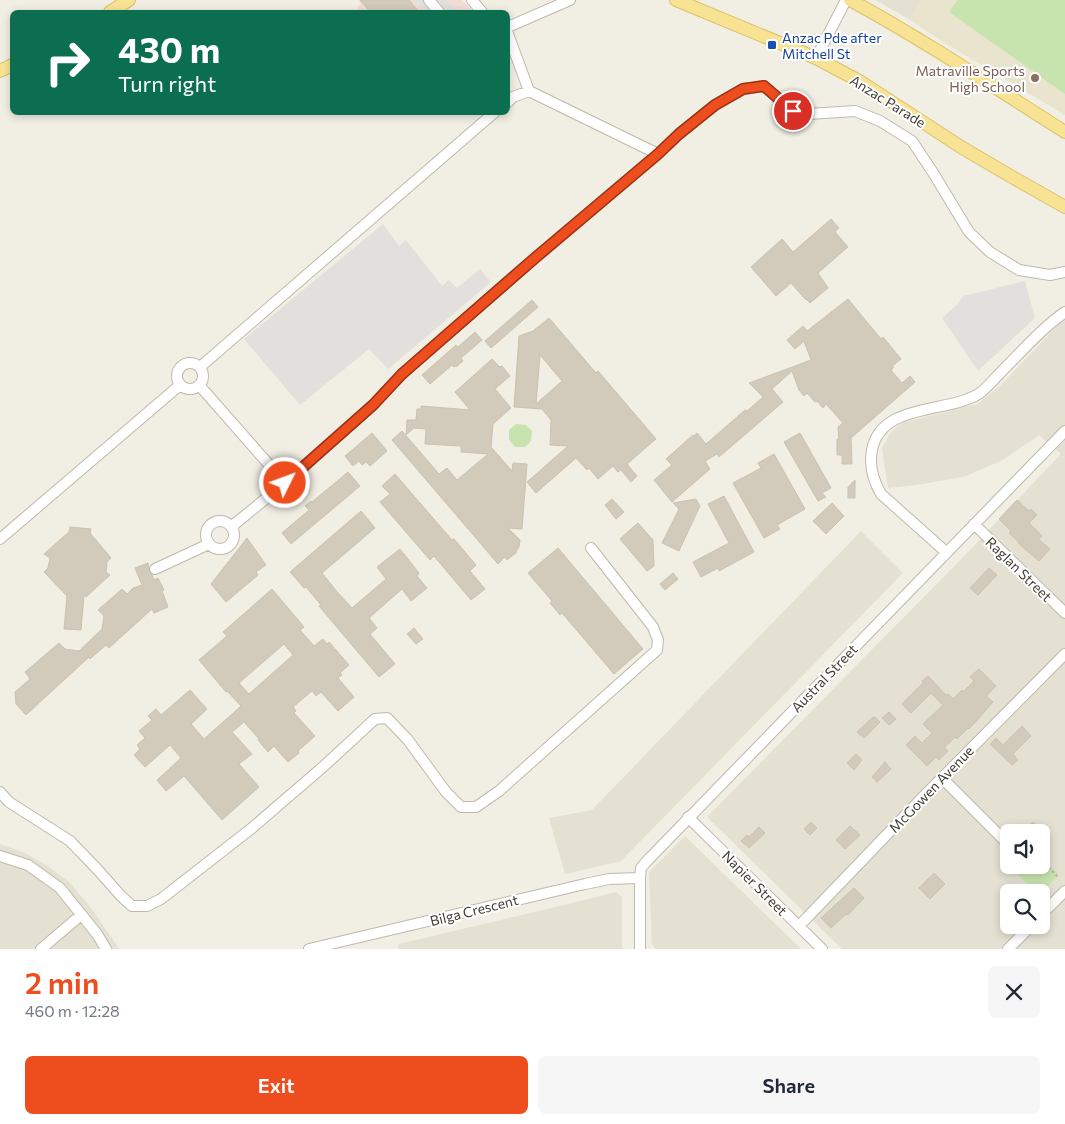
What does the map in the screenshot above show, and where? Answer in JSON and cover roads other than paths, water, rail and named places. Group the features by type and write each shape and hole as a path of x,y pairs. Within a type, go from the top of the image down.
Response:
{"main road":[{"path":"113,10 128,0"},
{"name":"Anzac Parade","path":"676,0 816,58 861,82 961,147 1065,206"},
{"path":"850,0 929,44 1065,132"}],"street":[{"path":"428,0 437,10"},
{"path":"472,0 480,10"},
{"path":"510,26 570,0"},
{"path":"816,58 846,0"},
{"path":"510,39 529,91 658,154"},
{"path":"231,527 285,483 373,405 402,374 679,134 715,105 743,89 764,86 793,111 809,114 855,112 880,121 912,141 969,232 990,252 1019,270 1050,275 1065,272"},
{"path":"510,100 529,91"},
{"path":"200,368 492,115"},
{"path":"946,552 881,494 872,473 871,453 875,439 887,424 898,417 966,400 980,392 1045,328 1065,312"},
{"path":"191,362 196,364 203,373 199,385 196,388 187,389 180,385 176,375 181,366 191,362"},
{"path":"0,540 180,385"},
{"path":"199,385 285,483"},
{"name":"Austral Street","path":"640,949 640,878 642,868 646,862 1065,431"},
{"path":"224,522 231,527 233,541 226,548 217,549 209,544 207,531 212,524 224,522"},
{"name":"Raglan Street","path":"974,524 1065,613"},
{"path":"155,569 209,544"},
{"path":"0,792 9,802 70,841 132,906 147,906 161,899 200,870 324,766 375,719 387,718 408,740 446,792 461,807 476,806 499,791 657,650 658,640 653,626 591,548"},
{"name":"McGowen Avenue","path":"799,926 1065,654"},
{"path":"942,778 1000,835"},
{"name":"Napier Street","path":"688,817 822,949"},
{"path":"0,856 28,865 60,888 97,934 106,949"},
{"name":"Bilga Crescent","path":"309,949 585,884 609,879 640,878"},
{"path":"1050,906 1065,891"},
{"path":"41,949 81,915"},
{"path":"1008,949 1023,934"}],"place":[{"name":"Anzac Pde after Mitchell St","path":"772,45"},
{"name":"Matraville Sports High School","path":"1035,78"}]}
